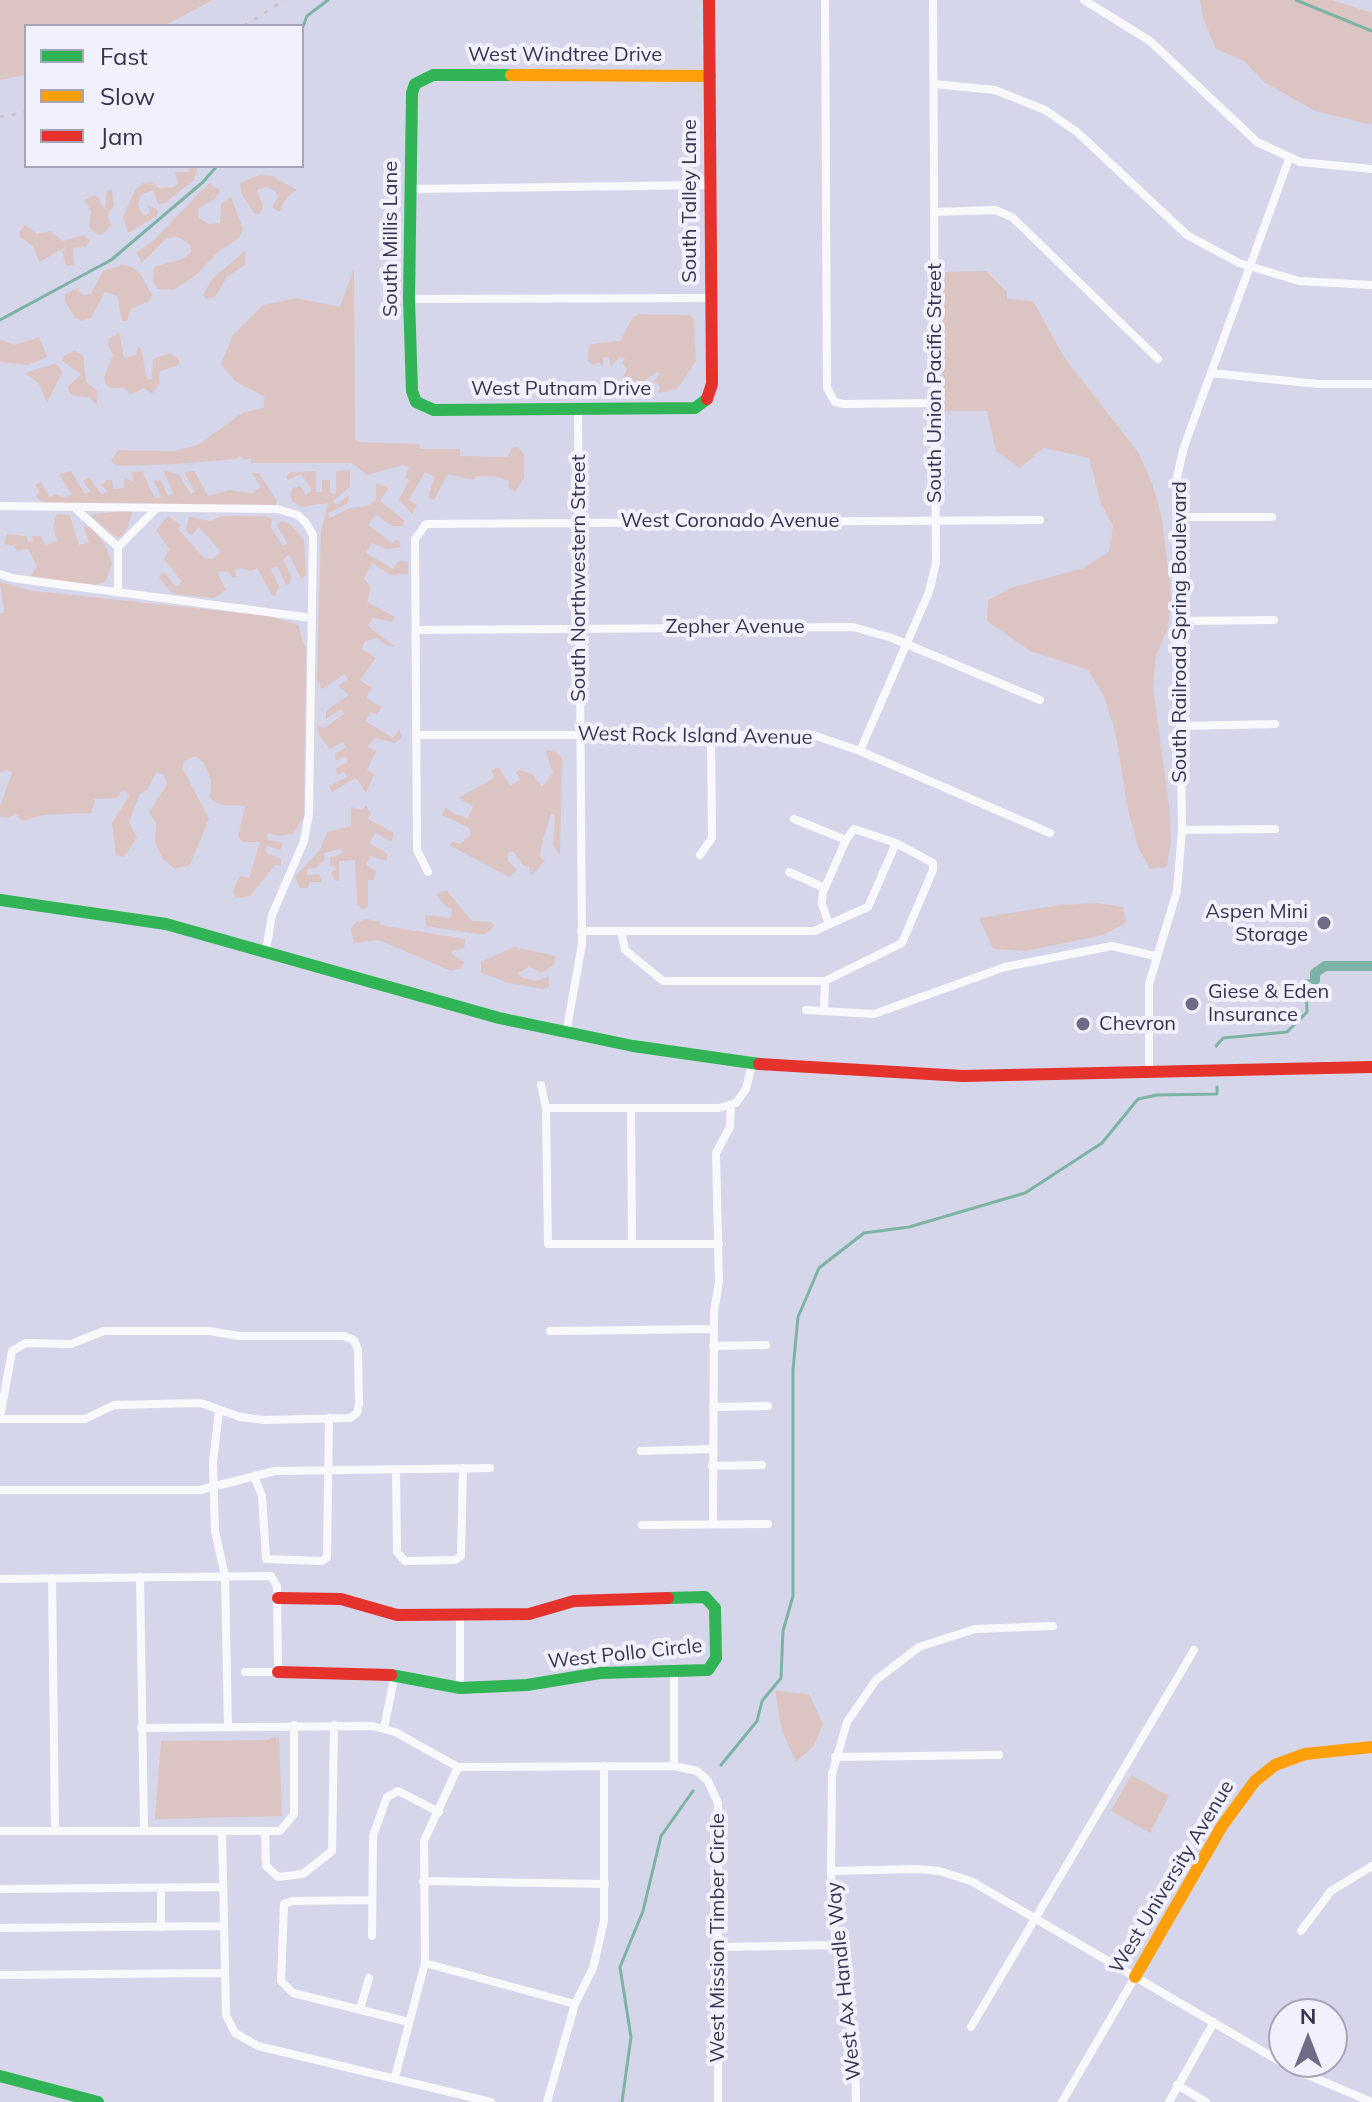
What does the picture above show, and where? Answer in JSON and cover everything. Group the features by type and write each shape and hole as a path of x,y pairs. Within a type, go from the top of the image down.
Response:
{"main road":[{"name":"South Talley Lane","path":"707,401 712,384 709,0"},
{"name":"West Windtree Drive","path":"420,79 433,75 710,76"},
{"name":"South Millis Lane","path":"416,402 412,391 409,299 412,93 420,79"},
{"name":"West Putnam Drive","path":"416,402 434,410 695,408 707,401"},
{"path":"0,900 139,919 266,950 411,995 566,1034 752,1064 963,1076 1372,1067"},
{"name":"West Pollo Circle","path":"278,1598 341,1599 397,1615 529,1614 574,1601 705,1597 715,1608 714,1665 708,1670 600,1673 527,1685 460,1688 419,1683 395,1674 278,1672"},
{"name":"West University Avenue","path":"1135,1977 1222,1826 1255,1781 1275,1765 1305,1754 1372,1747"},
{"path":"0,2076 98,2102"}],"street":[{"path":"825,0 827,388 835,402 843,404 935,403"},
{"name":"South Union Pacific Street","path":"860,751 933,579 936,520 933,0"},
{"path":"1084,0 1150,41 1257,142 1289,159 1314,165 1372,169"},
{"path":"934,84 995,90 1045,110 1077,132 1187,235 1250,268 1299,281 1372,285"},
{"name":"South Railroad Spring Boulevard","path":"1149,1072 1149,984 1177,891 1182,830 1178,621 1181,460 1289,159"},
{"path":"411,189 709,185"},
{"path":"934,212 995,210 1012,217 1158,359"},
{"path":"409,299 711,298"},
{"path":"1211,373 1318,384 1372,384"},
{"name":"South Northwestern Street","path":"566,1034 581,931 578,409"},
{"path":"0,506 76,510 277,509 298,515 313,535 309,814 304,841 272,915 266,950"},
{"path":"118,592 118,547 158,508"},
{"path":"76,510 118,547"},
{"path":"1178,517 1272,517"},
{"name":"West Coronado Avenue","path":"416,630 415,539 421,528 432,522 1040,520"},
{"path":"0,574 312,618"},
{"path":"1178,621 1274,620"},
{"name":"Zepher Avenue","path":"416,630 853,627 907,645 1040,700"},
{"path":"416,630 417,850 428,872"},
{"path":"1180,726 1275,724"},
{"path":"700,855 712,838 711,734"},
{"name":"West Rock Island Avenue","path":"418,735 813,735 860,751 1050,833"},
{"path":"794,819 846,840"},
{"path":"621,931 625,950 663,981 825,981 902,943 933,870 933,863 896,843 859,829 850,832 825,888 822,904 829,924"},
{"path":"1182,830 1275,829"},
{"path":"581,931 814,931 868,907 896,843"},
{"path":"789,872 825,888"},
{"path":"806,1010 874,1014 1013,965 1112,946 1155,956"},
{"path":"824,1011 825,981"},
{"path":"546,1108 731,1105 746,1089 752,1064"},
{"path":"541,1085 546,1108 548,1244 719,1244"},
{"path":"713,1524 713,1329 719,1244 716,1153 730,1127 731,1105"},
{"path":"631,1108 632,1244"},
{"path":"550,1331 713,1329"},
{"path":"104,1331 209,1331 239,1336 344,1336 354,1340 358,1350 357,1413 350,1418 264,1420 219,1411 203,1403 114,1405 85,1419 0,1418 12,1351 19,1346 71,1344 104,1331"},
{"path":"713,1346 766,1345"},
{"path":"713,1407 768,1406"},
{"path":"219,1411 215,1427 215,1531 225,1576 228,1726"},
{"path":"254,1476 262,1496 266,1559 322,1561 330,1551 329,1418"},
{"path":"641,1451 712,1449"},
{"path":"712,1466 762,1465"},
{"path":"396,1469 397,1552 405,1561 455,1560 461,1556 463,1468"},
{"path":"0,1490 214,1489 275,1471 490,1468"},
{"path":"642,1525 768,1524"},
{"path":"0,1579 271,1576 277,1586 278,1598 278,1672"},
{"path":"140,1577 144,1831"},
{"path":"52,1578 55,1831"},
{"path":"460,1615 460,1688"},
{"name":"West Ax Handle Way","path":"856,2102 855,2050 837,1945 831,1871 831,1792 835,1757 847,1722 863,1695 890,1667 919,1647 975,1629 1053,1626"},
{"path":"971,2027 1194,1650"},
{"path":"674,1671 674,1766"},
{"name":"West Pollo Circle","path":"245,1672 278,1672"},
{"path":"384,1728 395,1674"},
{"path":"0,1831 280,1831 294,1814 294,1725"},
{"name":"West Mission Timber Circle","path":"141,1728 294,1725 384,1728 458,1767 674,1766 697,1771 708,1781 718,1803 718,2102"},
{"path":"265,1831 266,1866 278,1877 303,1874 332,1851 334,1725"},
{"path":"835,1757 999,1755"},
{"path":"547,2102 575,2004 593,1968 604,1921 604,1766"},
{"path":"395,2077 425,1963 424,1841 458,1767"},
{"path":"372,1936 373,1836 387,1797 398,1791 439,1812"},
{"path":"222,1831 226,2015 235,2033 258,2046 491,2102"},
{"path":"1301,1931 1331,1891 1372,1866"},
{"path":"831,1871 917,1869 955,1875 1304,2074 1372,2102"},
{"path":"423,1881 605,1884"},
{"path":"0,1889 223,1887"},
{"path":"161,1888 161,1927"},
{"path":"372,1900 293,1901 282,1908 281,1981 285,1989 409,2022"},
{"path":"0,1928 224,1926"},
{"path":"719,1947 837,1945"},
{"path":"425,1963 575,2004"},
{"path":"0,1975 224,1973"},
{"name":"West University Avenue","path":"1062,2102 1135,1977"},
{"path":"360,2009 369,1978"},
{"path":"1169,2102 1214,2022"},
{"path":"1177,2085 1206,2102"}],"shaded area":[{"path":"0,0 213,0 168,24 24,24 24,75 0,80"},
{"path":"1200,0 1332,0 1372,13 1372,125 1315,111 1264,82 1244,61 1216,49 1203,18"},
{"path":"189,168 197,168 194,180 165,203 158,204 153,190 140,195 138,205 141,213 146,215 150,212 147,204 158,210 157,216 128,233 123,217 135,190 143,183 151,182 159,188 173,187 178,184 175,172 190,172"},
{"path":"259,175 272,176 297,190 288,196 279,212 272,207 278,197 275,191 266,187 257,190 263,206 260,214 254,213 241,193 240,183"},
{"path":"209,183 220,190 215,199 198,209 199,218 209,224 220,223 221,204 231,197 243,229 239,238 174,290 158,289 153,282 154,267 182,259 191,252 190,245 178,237 167,238 142,263 136,252 153,241"},
{"path":"112,189 114,206 107,215 111,225 102,235 97,234 89,227 91,211 84,200 96,195 105,210 107,191"},
{"path":"25,225 37,234 50,231 63,241 84,235 90,241 86,247 73,248 74,266 66,265 62,252 66,247 39,262 33,246 20,237 19,232"},
{"path":"246,250 245,265 227,277 215,297 206,299 203,295 212,279"},
{"path":"122,265 132,267 141,275 152,295 149,301 131,309 127,321 122,321 117,296 105,292 91,318 82,321 75,318 65,301 65,294 77,288 82,295 91,294 103,271"},
{"path":"354,268 355,439 359,442 419,444 420,449 460,449 460,456 507,457 512,448 518,447 524,454 524,478 515,492 508,487 510,482 499,477 476,476 474,480 448,474 434,500 430,499 429,493 435,477 425,472 409,500 417,505 412,514 399,500 409,480 405,477 409,467 403,465 367,475 352,463 251,463 250,458 244,460 240,456 175,464 116,466 111,461 118,450 173,451 198,445 242,413 263,408 265,397 236,382 221,364 233,335 263,305 296,298 340,307"},
{"path":"986,271 1007,292 1007,299 1033,301 1064,357 1138,452 1152,483 1162,518 1171,595 1168,628 1156,655 1153,688 1169,805 1171,841 1167,867 1150,869 1138,847 1128,811 1115,731 1104,696 1088,670 1030,651 987,621 988,600 1011,588 1083,568 1109,552 1113,526 1101,504 1089,458 1043,448 1020,468 996,451 987,411 943,411 942,272"},
{"path":"639,314 690,315 694,320 696,361 677,389 658,393 660,386 654,382 660,373 657,372 644,381 650,392 646,398 623,395 617,399 616,392 627,369 622,363 625,358 619,357 611,368 609,357 603,358 603,367 599,362 592,365 588,361 588,351 590,344 620,341 633,317"},
{"path":"119,332 124,358 136,355 138,347 141,348 147,380 152,379 153,359 170,353 178,358 180,364 159,372 160,383 152,394 144,388 131,395 124,388 111,388 105,384 104,377 113,355 108,345 109,339"},
{"path":"39,337 47,357 28,365 0,362 0,339 14,345"},
{"path":"75,351 83,355 86,382 97,391 97,405 89,397 73,396 69,392 68,387 81,374 62,361 63,356"},
{"path":"53,364 59,366 62,373 47,403 39,384 25,373"},
{"path":"163,470 179,475 191,494 195,492 184,472 194,471 208,496 229,490 252,493 261,487 252,473 259,473 277,501 275,508 44,504 35,496 40,492 35,485 41,482 50,497 55,494 66,498 71,494 59,474 71,471 85,494 90,492 83,481 89,477 102,495 107,492 102,485 106,480 112,480 113,489 124,488 124,477 133,482 132,472 146,471 143,473 155,499 161,497 154,481 161,480 168,496 173,493"},
{"path":"350,470 350,487 333,501 336,505 349,495 348,503 328,513 330,518 350,508 368,506 376,500 376,484 389,488 380,501 405,521 403,526 392,526 376,515 368,525 392,543 396,539 401,547 387,549 372,543 366,553 393,569 398,561 408,562 408,574 390,575 372,563 364,578 371,587 367,602 395,617 392,622 373,618 368,626 395,647 387,646 377,638 365,641 362,649 376,658 360,680 372,688 366,698 382,707 377,715 371,712 365,721 393,738 399,729 402,737 395,743 374,738 368,747 376,751 367,770 374,774 366,793 356,778 332,792 329,786 347,777 345,772 337,775 336,768 348,762 345,756 336,761 335,754 346,747 343,742 330,749 320,737 317,725 324,728 344,714 341,709 326,719 326,711 349,695 338,686 348,679 345,674 322,689 317,680 321,531 328,503 301,507 292,501 290,494 293,488 300,486 306,495 312,490 301,474 288,480 286,476 291,472 316,471 316,492 322,492 322,480 330,480 330,493 336,494 336,471"},
{"path":"129,510 132,513 121,537 114,536 90,515"},
{"path":"57,514 70,515 79,545 89,542 83,526 90,527 104,543 112,563 106,581 93,586 30,577 37,566 28,549 17,551 14,546 4,544 7,534 26,536 28,542 33,541 32,536 41,536 45,545 57,541 53,526"},
{"path":"168,516 181,525 178,529 204,558 214,559 220,551 199,527 191,536 186,530 189,517 210,521 221,516 265,516 272,519 271,527 283,546 287,543 276,524 282,521 289,523 304,540 306,575 301,579 289,555 283,559 292,578 289,584 286,585 277,566 271,569 279,587 275,596 257,568 251,571 239,568 234,571 237,577 233,578 227,571 217,572 226,590 214,598 173,594 159,578 163,571 176,587 182,582 164,559 169,549 156,530"},
{"path":"0,582 34,591 270,616 298,625 306,651 304,817 294,833 280,836 268,833 267,839 283,843 280,850 267,846 265,852 281,859 281,866 275,865 250,896 235,898 233,890 240,876 249,878 260,842 243,842 238,837 245,806 220,805 210,798 211,781 204,763 195,756 184,761 183,769 209,819 190,865 175,869 162,858 155,842 156,823 149,813 167,784 163,774 156,773 147,790 140,794 129,822 137,838 124,857 116,855 112,823 129,796 126,791 120,792 118,798 95,799 91,813 43,815 22,821 15,813 9,818 0,817 0,806 12,773 7,770 0,773 0,614 4,613"},
{"path":"554,750 562,758 560,855 553,846 555,814 551,814 541,846 540,856 545,861 531,876 529,867 524,866 513,851 508,853 508,861 517,870 509,877 449,845 453,842 460,844 471,834 469,828 442,815 446,807 454,814 468,818 473,806 458,798 494,778 491,769 499,768 510,786 520,780 516,772 519,770 532,774 542,787 553,773 546,751"},
{"path":"366,805 371,814 368,819 394,833 391,842 376,833 369,843 388,854 386,861 371,856 366,865 376,871 374,880 368,880 368,906 364,910 357,905 355,860 339,861 339,881 334,880 331,872 336,870 334,865 330,866 330,857 342,854 341,849 324,853 325,859 316,868 307,869 307,875 319,874 322,882 309,882 308,888 299,888 295,876 320,850 327,832 351,826 351,807 362,810"},
{"path":"447,891 472,921 491,922 494,926 486,934 478,934 426,926 425,915 450,918 452,909 446,907 437,896 439,892"},
{"path":"1098,903 1123,907 1126,923 1103,935 1026,951 993,949 979,918 1060,905"},
{"path":"367,919 380,922 380,925 465,939 464,949 453,950 452,954 464,962 461,968 451,971 379,940 354,943 351,929 356,922"},
{"path":"514,947 555,956 554,964 542,973 529,967 518,973 523,978 537,981 549,976 549,987 543,989 509,983 481,973 481,962"},
{"path":"775,1691 809,1694 823,1724 814,1746 796,1762 782,1731"},
{"path":"279,1737 282,1816 155,1819 161,1741 268,1740"},
{"path":"1131,1775 1169,1796 1150,1833 1111,1811"}],"waterway":[{"path":"304,24 307,16 328,0"},
{"path":"1296,0 1372,31"},
{"path":"0,320 111,260 215,168"},
{"path":"1315,980 1315,973 1325,966 1372,966"},
{"path":"1216,1046 1223,1038 1287,1032 1307,1012 1306,981 1315,980"},
{"path":"721,1765 757,1721 762,1701 781,1678 783,1631 793,1596 793,1370 798,1317 819,1268 864,1233 909,1227 1025,1193 1102,1143 1138,1099 1157,1095 1217,1094 1217,1087"},
{"path":"622,2102 631,2037 620,1967 643,1911 661,1836 693,1791"}],"railway":[{"path":"247,24 285,0"},
{"path":"0,117 24,112"}],"traffic: fast":[{"path":"511,75 433,75 415,84 412,93 409,299 412,391 416,402 434,410 695,408 707,399"},
{"path":"0,900 166,924 499,1018 633,1046 759,1064"},
{"path":"391,1675 460,1688 527,1685 600,1673 708,1670 716,1658 715,1608 705,1597 668,1598"},
{"path":"0,2076 98,2102"}],"traffic: slow":[{"path":"511,75 710,76"},
{"path":"1135,1977 1222,1826 1255,1781 1275,1765 1305,1754 1372,1747"}],"traffic: jam":[{"path":"707,399 712,384 709,0"},
{"path":"759,1064 963,1076 1372,1067"},
{"path":"278,1598 341,1599 397,1615 529,1614 574,1601 668,1598"},
{"path":"278,1672 391,1675"}],"place":[{"name":"Aspen Mini Storage","path":"1324,923"},
{"name":"Giese & Eden Insurance","path":"1192,1004"},
{"name":"Chevron","path":"1083,1024"}]}
